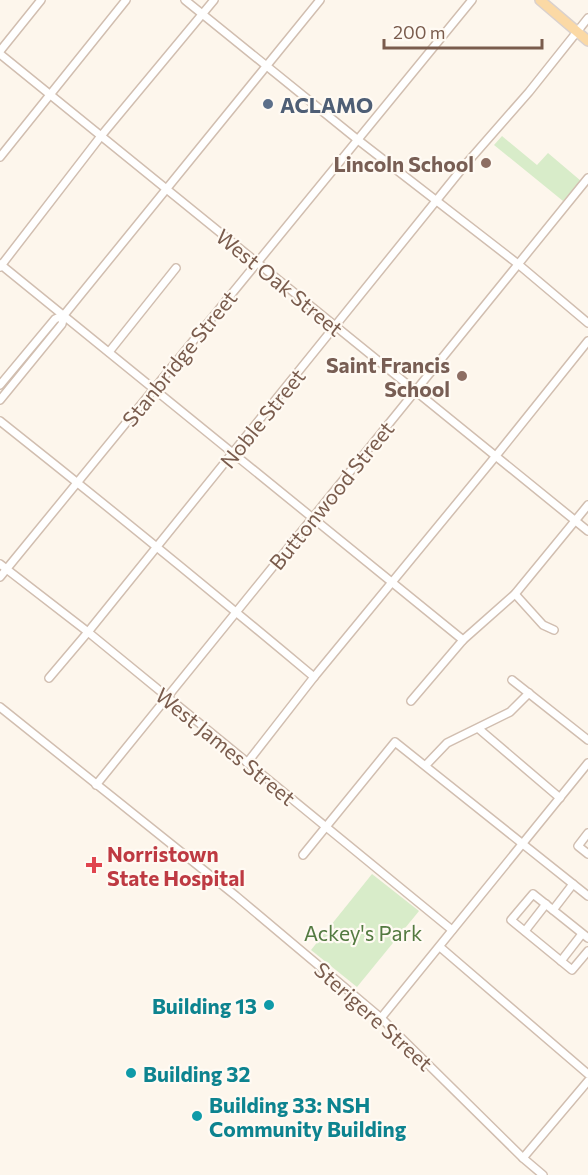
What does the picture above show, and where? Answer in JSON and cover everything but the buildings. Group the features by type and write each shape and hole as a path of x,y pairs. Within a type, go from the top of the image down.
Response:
{"main road":[{"path":"540,0 588,40"}],"street":[{"path":"0,53 41,0"},
{"path":"0,157 126,0"},
{"path":"185,0 358,140 518,264 588,323"},
{"path":"214,0 101,136 1,265 463,640"},
{"path":"0,400 62,324 64,315 320,0"},
{"name":"Stanbridge Street","path":"0,577 472,0"},
{"name":"Noble Street","path":"49,678 233,455 465,165 529,92 588,18"},
{"name":"West Oak Street","path":"0,53 256,264 588,531"},
{"name":"Buttonwood Street","path":"96,785 588,178"},
{"path":"109,352 176,268"},
{"path":"0,385 55,319 64,315"},
{"path":"247,763 314,676 495,457 588,340"},
{"path":"24,356 31,363"},
{"path":"0,421 156,548 209,588 236,613 314,676"},
{"path":"411,701 463,640 515,594 588,506"},
{"name":"West James Street","path":"0,564 452,930"},
{"path":"515,594 543,625 554,630"},
{"path":"512,680 588,740"},
{"path":"426,765 447,743 463,733 479,729 510,712 529,693"},
{"name":"Sterigere Street","path":"0,707 236,896 381,1018 543,1175"},
{"path":"479,729 560,798"},
{"path":"303,855 395,742 588,896"},
{"path":"381,1018 588,763"},
{"path":"588,833 578,846 588,854"},
{"path":"553,910 573,884"},
{"path":"561,961 585,936 533,894 511,920 525,931 561,961 572,970 588,951"},
{"path":"525,931 546,904"},
{"path":"440,947 588,1074"},
{"path":"524,1158 588,1081"}],"green space":[{"path":"502,136 537,165 548,153 581,181 563,201 494,145"},
{"name":"Ackey's Park","path":"372,874 419,911 357,987 311,950"}],"place":[{"name":"ACLAMO","path":"268,104"},
{"name":"Lincoln School","path":"486,163"},
{"name":"Saint Francis School","path":"462,376"},
{"name":"Norristown State Hospital","path":"94,865"},
{"name":"Building 13","path":"269,1005"},
{"name":"Building 32","path":"131,1073"},
{"name":"Building 33: NSH Community Building","path":"197,1116"}]}
